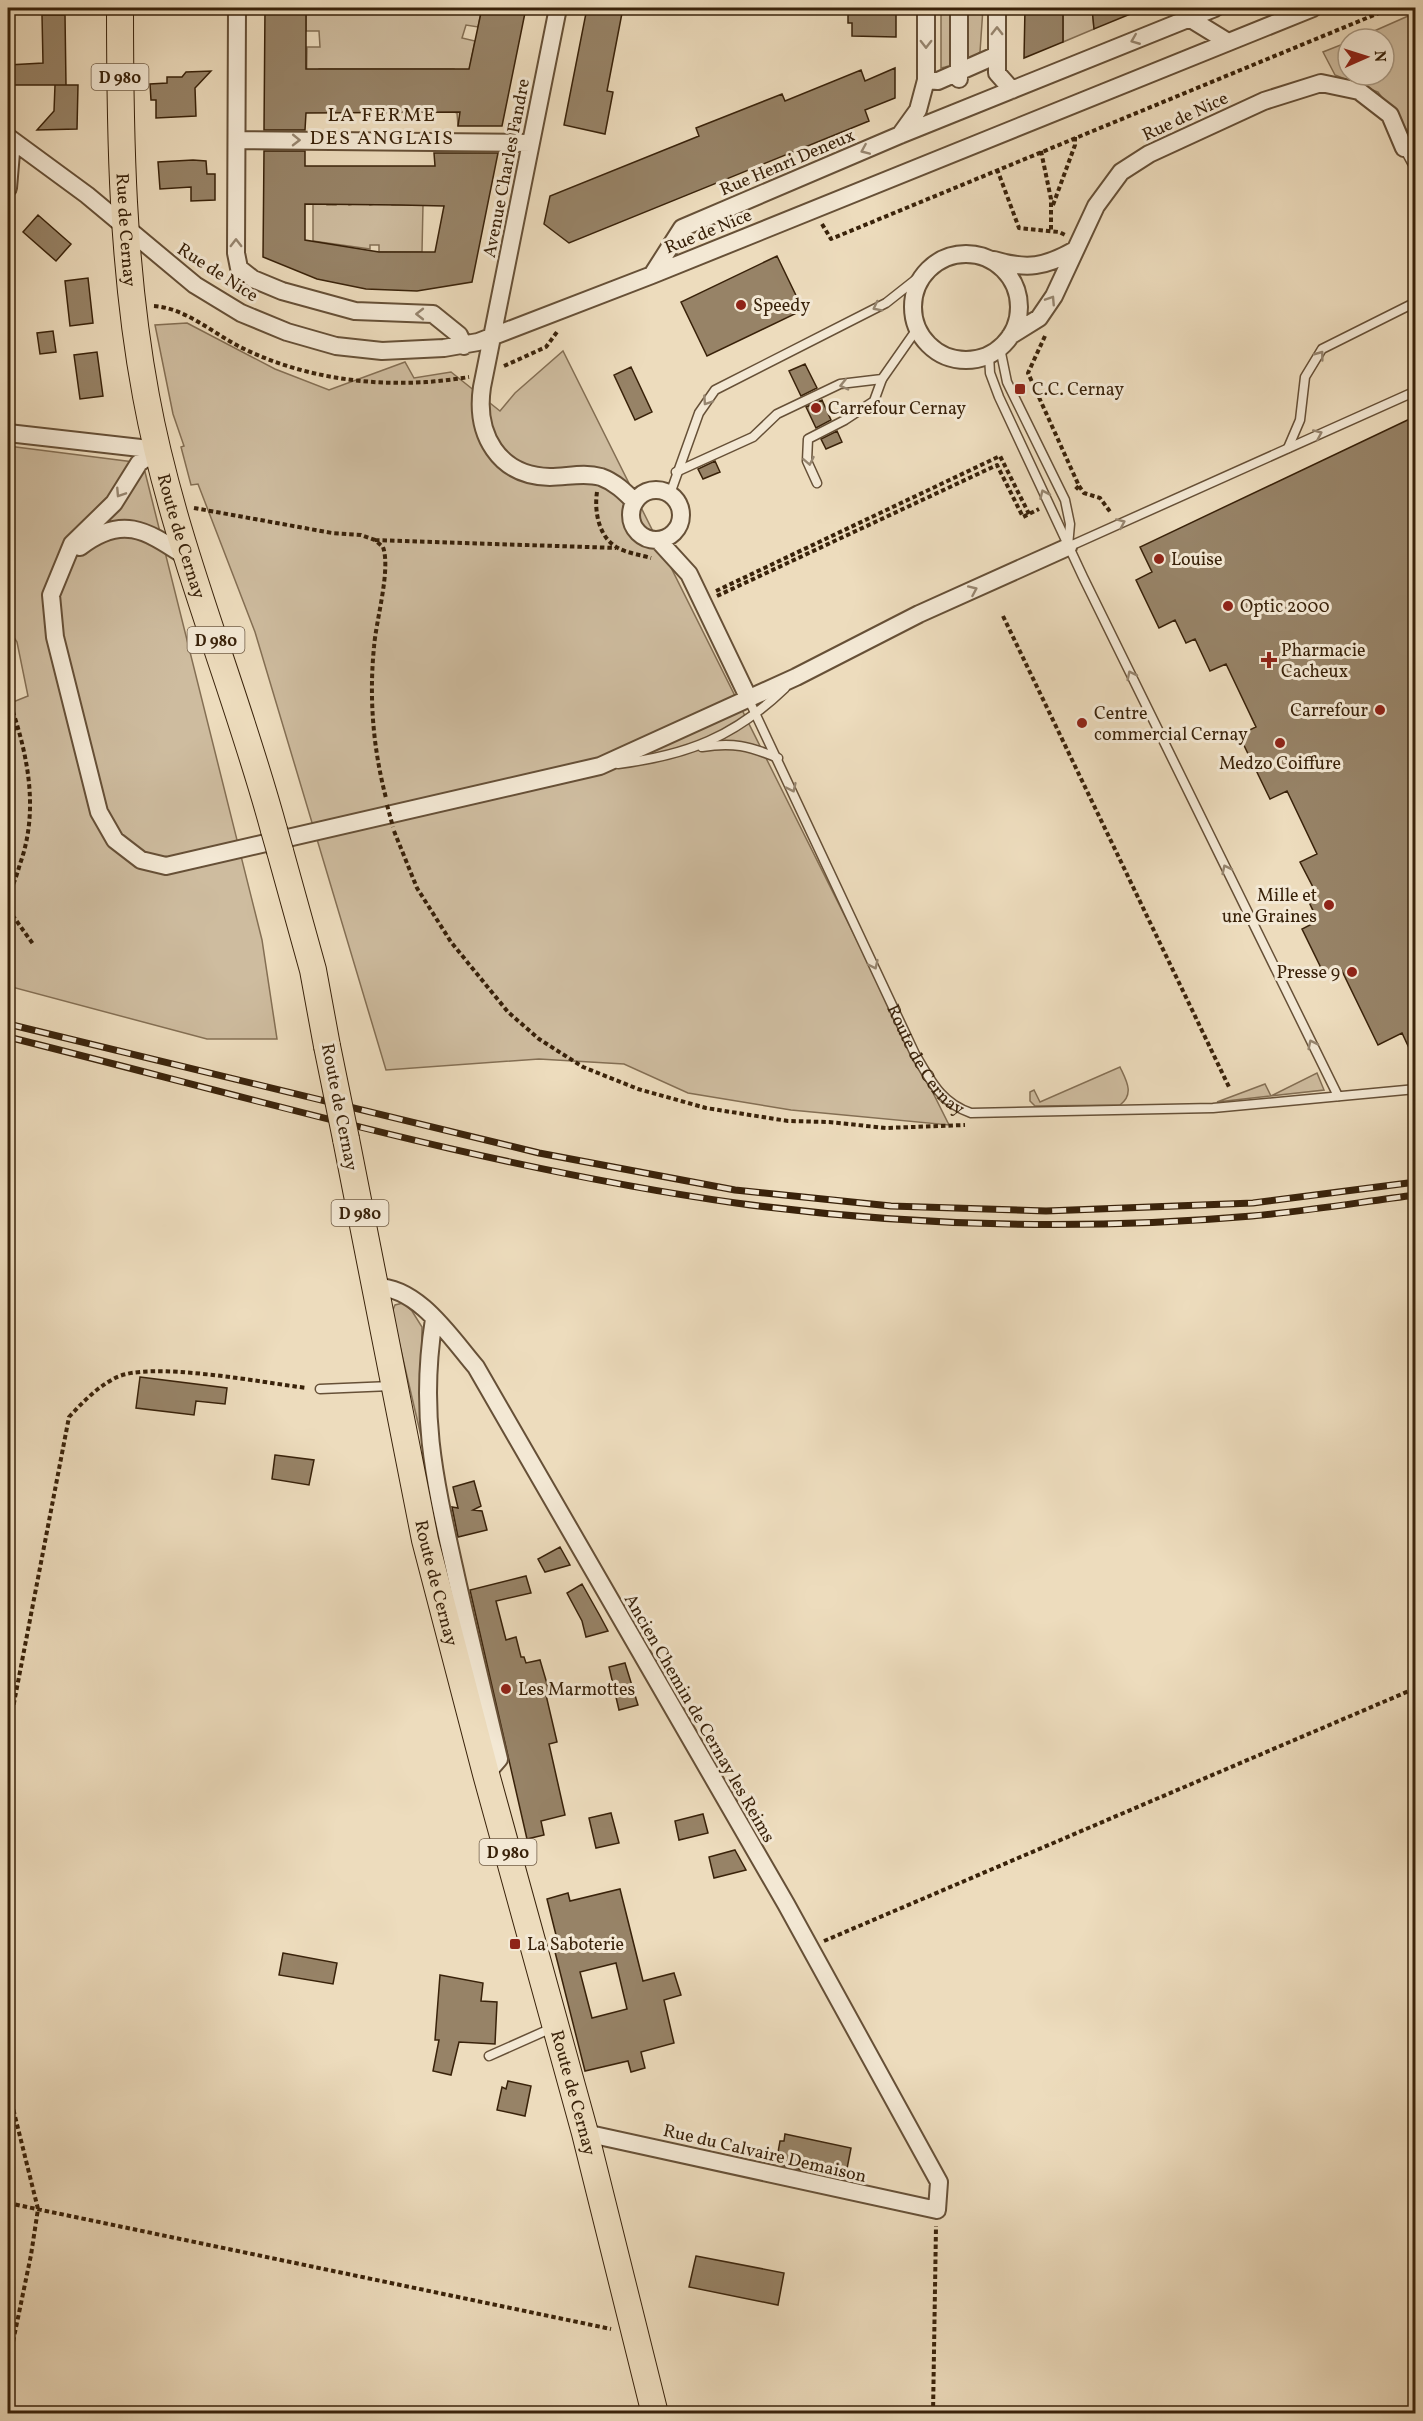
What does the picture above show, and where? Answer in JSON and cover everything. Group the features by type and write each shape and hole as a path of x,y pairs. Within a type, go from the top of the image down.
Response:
{"main road":[{"name":"Rue de Cernay","path":"120,8 123,226 146,395 158,450"},
{"name":"Route de Cernay","path":"158,450 188,558 228,677 277,841 313,970 426,1540 486,1774 585,2133 655,2414"}],"street":[{"path":"237,8 236,261 239,268 253,279 325,305 355,311 433,314 459,334 465,346"},
{"name":"Avenue Charles Fandre","path":"558,8 479,405 483,429 489,444 505,461 524,473 551,477 598,477"},
{"path":"900,135 918,110 926,80 926,8"},
{"path":"959,8 959,75"},
{"path":"997,8 997,73 1012,90"},
{"name":"Rue Henri Deneux","path":"652,275 682,228 958,111 1215,8"},
{"name":"Rue de Nice","path":"10,139 195,285 241,313 287,332 360,350 411,351 465,346 652,275 1313,8"},
{"path":"1189,18 1228,42"},
{"path":"926,80 938,81 959,75 997,55"},
{"name":"Rue de Nice","path":"1000,346 1039,318 1054,296 1096,206 1121,171 1149,154 1264,101 1321,83 1359,91 1390,115 1410,146"},
{"path":"8,188 10,139"},
{"path":"237,140 531,143"},
{"path":"990,260 1011,280 1017,294 1019,308 1000,346 976,359 948,357 925,341 917,329 913,300 924,273 938,261 955,255 973,254 1022,267 1053,262 1075,250"},
{"path":"8,433 158,450"},
{"path":"158,450 139,464 114,503 72,544 51,595 55,637 99,812 115,840 141,860 166,866 600,766 796,677 919,614 1068,547"},
{"path":"598,477 614,483 634,502"},
{"path":"654,490 670,494 679,506 680,521 672,534 658,540 650,540 637,532 631,517 634,502 640,496 654,490"},
{"path":"61,567 82,545 98,535 130,527 155,536 188,558"},
{"path":"658,540 689,574 748,697"},
{"name":"Ancien Chemin de Cernay les Reims","path":"375,1287 387,1286 412,1300 434,1318 476,1367 809,1947 939,2182 937,2210"},
{"name":"Route de Cernay","path":"434,1318 429,1349 427,1409 432,1467 499,1758 486,1774"},
{"name":"Rue du Calvaire Demaison","path":"585,2133 937,2210"}],"lane":[{"path":"1410,146 1416,170"},
{"path":"670,494 699,413 715,390 886,303 924,273"},
{"path":"1288,448 1300,420 1305,377 1322,349 1416,302"},
{"path":"817,483 807,461 808,439 845,420 873,401 882,380 917,329"},
{"path":"1000,346 1007,382 1065,500 1070,524 1068,547"},
{"path":"1000,346 990,373 999,397 1068,547 1338,1096"},
{"path":"676,472 753,437 777,414 840,384 882,380"},
{"path":"1068,547 1416,391"},
{"path":"693,749 757,714 796,677"},
{"name":"Route de Cernay","path":"748,697 915,1054 940,1096 955,1108 971,1113 1213,1108 1416,1089"},
{"path":"600,766 650,760 727,743 752,747 778,758"},
{"path":"320,1389 394,1386"},
{"path":"489,2056 555,2026"}],"path":[{"path":"812,228 822,224 831,238 1391,8"},
{"path":"1052,208 1073,154 1075,137"},
{"path":"1041,151 1052,208 1051,231"},
{"path":"555,333 566,328"},
{"path":"1000,456 1029,514 1023,517 997,465 702,601 1000,456"},
{"path":"598,477 595,505 602,531 617,548"},
{"path":"1079,486 1084,493 1100,498 1117,525"},
{"path":"173,504 375,540 405,543 521,543 617,548 661,561"},
{"path":"375,540 382,547 386,569 374,648 373,735 393,827 417,888 450,942 508,1012 539,1039 583,1067 638,1089 706,1108 788,1121 829,1122 886,1128 965,1126 971,1113"},
{"path":"1003,616 1230,1089"},
{"path":"8,697 27,763 31,807 27,845 8,894"},
{"path":"8,752 16,722"},
{"path":"8,909 33,944"},
{"path":"8,1734 69,1417 93,1392 116,1377 148,1370 320,1389"},
{"path":"809,1947 1416,1688"},
{"path":"8,2088 38,2209 29,2266 8,2366"},
{"path":"8,2203 609,2330 633,2324"},
{"path":"933,2414 937,2210"}],"shaded area":[{"path":"306,8 469,11 469,8 482,8 478,27 466,25 462,38 475,41 458,126 457,113 454,112 454,69 319,69 306,112 307,47 320,47 319,31 306,31"},
{"path":"941,8 983,8 980,52 968,59 941,68"},
{"path":"1063,8 1092,8 1094,29 1063,42"},
{"path":"1415,13 1415,135 1412,137 1378,92 1365,87 1396,87 1396,27 1383,27"},
{"path":"1336,47 1336,75 1335,75 1323,52"},
{"path":"327,199 327,205 336,205 336,200 348,200 349,205 370,200 370,205 392,200 392,205 423,205 422,252 379,252 379,245 370,245 370,249 313,241 313,200"},
{"path":"187,323 275,369 329,390 405,362 414,378 451,372 500,411 515,393 563,351 949,1125 791,1110 688,1093 624,1064 539,1059 386,1070 255,632 198,484 191,485 181,447 184,446 173,414 155,325"},
{"path":"8,446 134,462 145,472 262,940 277,1039 207,1039 8,986 8,704 28,696 17,642 8,628"},
{"path":"1120,1067 1127,1082 1128,1092 1125,1101 1120,1105 1035,1106 1030,1101 1030,1092 1034,1090 1040,1102"},
{"path":"1317,1073 1324,1090 1271,1096"},
{"path":"1265,1084 1271,1096 1217,1102"},
{"path":"403,1303 412,1311 422,1327 421,1436 392,1312 395,1305"}],"building":[{"path":"265,8 306,8 306,69 469,69 482,8 526,8 502,126 458,126 460,112 306,113 305,130 264,130"},
{"path":"587,8 623,8 607,91 613,92 605,134 564,125"},
{"path":"848,8 896,8 896,37 852,36 852,23 848,23"},
{"path":"1025,8 1063,8 1063,42 1024,58"},
{"path":"1092,8 1145,8 1094,29"},
{"path":"42,15 65,15 66,85 8,85 8,65 43,63"},
{"path":"895,68 895,98 865,110 869,121 569,243 544,224 550,196 699,136 696,128 782,94 785,101 861,70 865,81"},
{"path":"211,71 195,88 196,116 156,118 156,100 151,100 150,84 167,83 167,77 182,77 186,72"},
{"path":"55,85 78,85 77,129 37,130 54,111"},
{"path":"264,151 305,151 305,166 435,166 434,153 498,153 472,282 417,291 366,289 317,279 263,257","holes":["305,204 444,206 435,252 379,252 305,240"]},
{"path":"206,161 207,174 215,174 215,200 191,201 191,187 160,189 158,162"},
{"path":"38,215 71,244 56,261 23,232"},
{"name":"Speedy","path":"777,256 803,310 707,356 681,302"},
{"path":"88,278 93,323 70,326 65,281"},
{"path":"53,331 56,352 40,354 37,333"},
{"path":"97,352 103,396 80,399 74,355"},
{"path":"805,364 817,388 801,396 789,371"},
{"path":"631,367 652,412 635,420 614,375"},
{"path":"822,400 831,420 816,428 806,407"},
{"path":"1416,416 1416,1063 1402,1033 1378,1045 1341,969 1325,976 1302,929 1318,921 1307,898 1316,893 1300,862 1317,854 1287,791 1270,799 1239,735 1256,727 1226,664 1210,671 1195,639 1186,643 1175,620 1159,628 1136,580 1152,572 1140,547"},
{"path":"837,431 842,442 826,449 821,439"},
{"path":"715,461 720,472 703,479 698,469"},
{"path":"140,1377 227,1388 225,1404 196,1401 194,1415 136,1408"},
{"path":"275,1455 314,1460 309,1485 272,1479"},
{"path":"474,1481 481,1506 473,1510 482,1511 487,1530 458,1537 452,1507 458,1508 453,1487"},
{"path":"560,1547 570,1565 545,1572 538,1559"},
{"path":"526,1576 531,1593 496,1601 506,1640 516,1637 521,1657 524,1657 526,1663 540,1660 550,1694 546,1695 557,1742 549,1744 565,1815 541,1821 544,1835 527,1839 470,1590"},
{"path":"582,1584 608,1631 586,1637 582,1621 567,1593"},
{"path":"625,1663 638,1705 619,1710 609,1667"},
{"path":"611,1813 619,1843 596,1848 589,1818"},
{"path":"703,1814 708,1833 679,1840 675,1821"},
{"path":"735,1850 746,1870 714,1878 709,1857"},
{"path":"620,1889 643,1981 674,1973 681,1995 664,2000 674,2043 641,2052 645,2068 631,2072 628,2061 585,2071 553,1944 558,1943 547,1899 568,1893 570,1901","holes":["616,1963 627,2009 592,2018 580,1972"]},
{"path":"283,1953 337,1963 333,1984 279,1975"},
{"path":"440,1975 483,1983 481,2001 497,2002 495,2044 459,2042 451,2075 433,2071 439,2040 435,2040"},
{"path":"508,2081 531,2086 525,2116 497,2110 502,2087 506,2089"},
{"path":"785,2134 851,2148 845,2179 779,2165 780,2158 777,2158 780,2141 784,2141"},
{"path":"696,2256 784,2273 778,2305 689,2287"}],"railway":[{"path":"8,1024 539,1153 735,1190 891,1206 1046,1211 1253,1203 1416,1182"},
{"path":"8,1037 460,1151 644,1188 800,1211 993,1224 1123,1224 1252,1216 1416,1195"}],"place":[{"name":"Speedy","path":"741,305"},
{"name":"C.C. Cernay","path":"1020,389"},
{"name":"Carrefour Cernay","path":"816,408"},
{"name":"Louise","path":"1159,559"},
{"name":"Optic 2000","path":"1228,606"},
{"name":"Pharmacie Cacheux","path":"1269,660"},
{"name":"Carrefour","path":"1380,710"},
{"name":"Centre commercial Cernay","path":"1082,723"},
{"name":"Medzo Coiffure","path":"1280,743"},
{"name":"Mille et une Graines","path":"1329,905"},
{"name":"Presse 9","path":"1352,972"},
{"name":"Les Marmottes","path":"506,1689"},
{"name":"La Saboterie","path":"515,1944"}],"district":[{"name":"LA FERME DES ANGLAIS","path":"382,126"}]}
